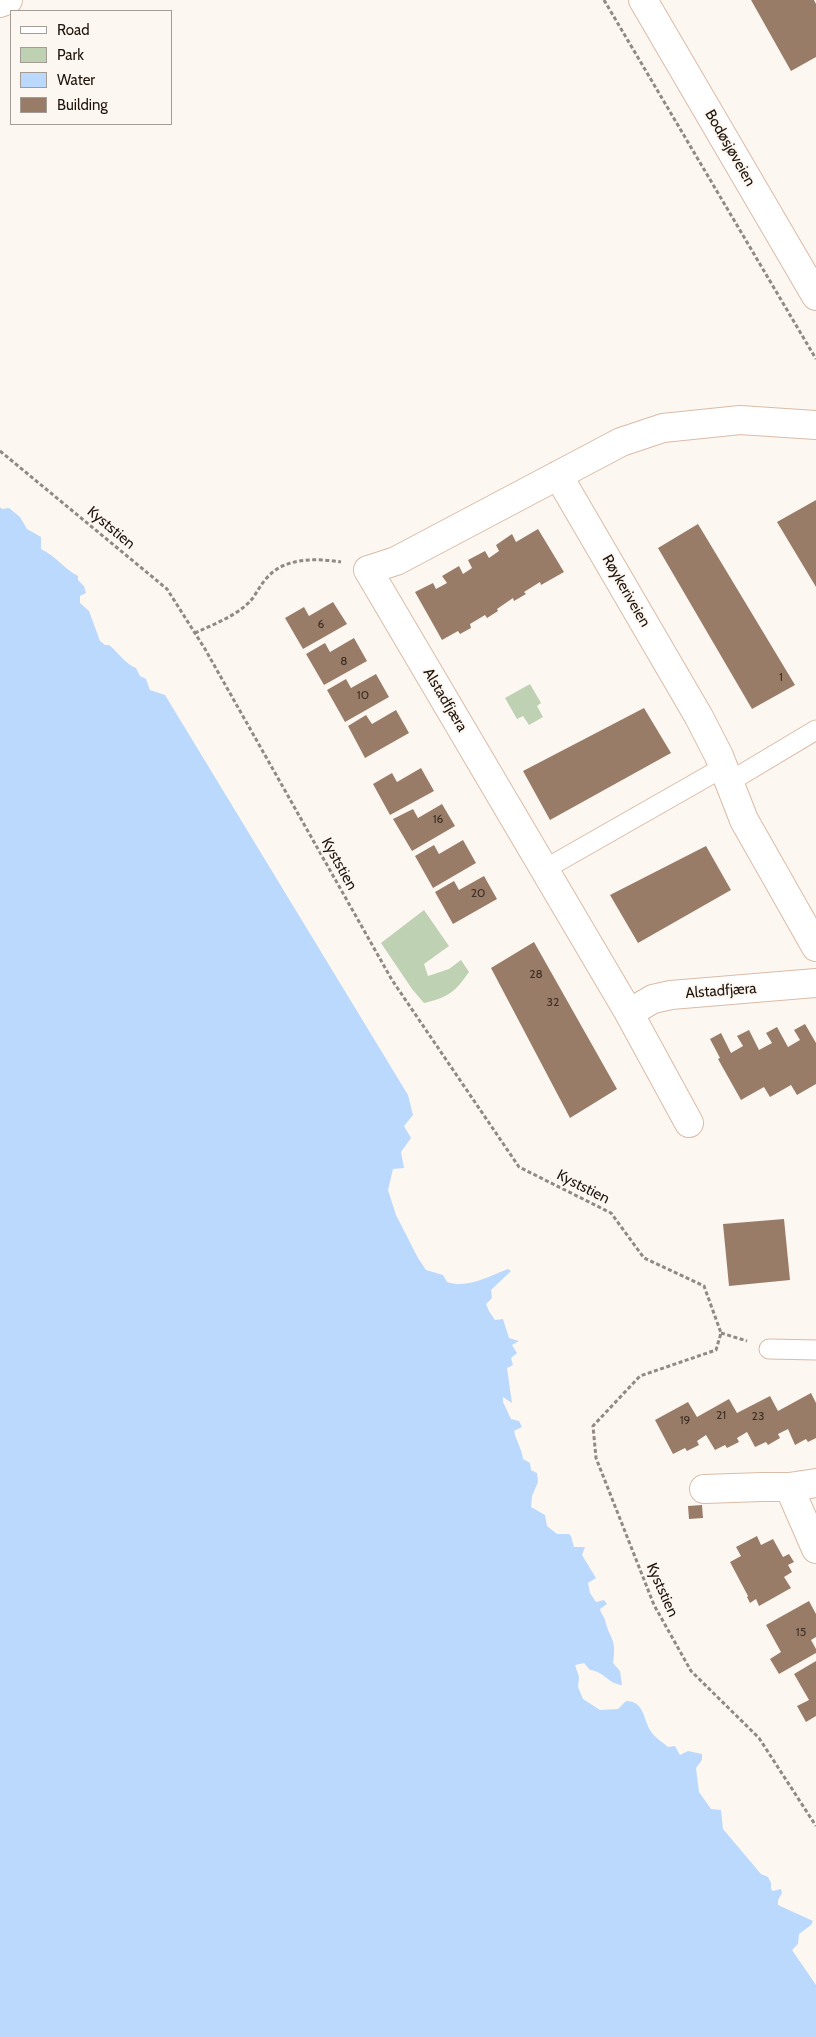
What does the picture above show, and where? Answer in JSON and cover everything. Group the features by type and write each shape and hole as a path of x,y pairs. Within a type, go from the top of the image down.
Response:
{"street":[{"path":"0,3 8,0"},
{"name":"Bodøsjøveien","path":"643,0 816,296"},
{"path":"368,570 396,561 621,442 663,428 740,420 816,425"},
{"name":"Røykeriveien","path":"558,475 699,717 726,775 744,820 816,947"},
{"name":"Alstadfjæra","path":"368,570 629,1013 688,1123"},
{"name":"Alstadfjæra","path":"629,1013 653,999 671,995 816,983"},
{"path":"704,1490 789,1487 816,1483"},
{"path":"789,1487 816,1549"}],"lane":[{"path":"545,869 816,730"},
{"path":"769,1349 816,1350"}],"path":[{"path":"604,0 816,359"},
{"name":"Kyststien","path":"0,451 166,589 195,634 392,980 519,1167 611,1213 644,1258 704,1286 721,1333 716,1350 640,1376 593,1426 596,1458 654,1605 691,1671 759,1738 816,1826"},
{"path":"195,634 245,606 254,597 266,579 283,565 300,560 323,559 354,563 368,570"}],"green space":[{"path":"530,684 541,703 537,706 543,717 529,725 523,716 517,719 505,698"},
{"path":"424,910 449,946 424,964 428,976 449,969 461,960 469,972 451,993 424,1003 412,989 381,943"}],"water":[{"path":"0,507 2,509 9,508 20,517 27,529 41,537 41,549 78,576 78,580 84,586 86,593 80,596 80,603 89,611 100,641 105,645 109,645 125,661 136,668 140,676 146,679 150,690 165,695 408,1095 413,1115 404,1126 411,1138 401,1152 404,1168 393,1169 388,1190 396,1215 426,1270 443,1275 447,1282 455,1284 471,1283 508,1269 511,1271 491,1290 492,1298 486,1304 495,1320 503,1319 509,1338 519,1341 512,1345 517,1353 511,1358 513,1365 507,1368 512,1403 503,1397 503,1402 511,1419 519,1421 522,1427 514,1431 523,1459 530,1463 531,1470 537,1473 538,1482 532,1496 531,1507 545,1515 547,1526 557,1534 569,1534 574,1547 585,1547 582,1555 596,1578 588,1583 590,1593 596,1602 604,1600 607,1604 600,1609 614,1644 613,1663 620,1671 622,1685 590,1670 584,1663 575,1665 579,1677 578,1687 583,1699 600,1710 618,1709 626,1701 636,1704 640,1707 651,1732 668,1747 675,1746 680,1755 688,1751 702,1754 702,1760 696,1768 699,1792 711,1809 721,1810 723,1829 761,1874 768,1877 771,1889 773,1891 781,1889 782,1893 778,1900 778,1905 813,1921 811,1925 799,1934 798,1944 792,1950 816,1985 816,2037 0,2037"}],"building":[{"path":"751,0 814,0 816,4 816,57 791,71"},
{"path":"816,500 816,587 777,522"},
{"path":"698,524 795,685 752,709 658,548"},
{"path":"538,529 564,572 541,585 540,582 514,601 513,598 487,618 485,615 470,624 471,628 460,634 458,631 442,640 415,592 433,583 436,589 447,583 442,576 459,566 463,574 472,568 468,560 485,551 489,558 499,551 496,545 512,534 516,542"},
{"path":"333,602 347,624 303,649 285,618 304,607 309,616"},
{"path":"354,638 367,661 324,685 306,654 325,643 330,652"},
{"path":"376,674 389,697 345,722 327,690 346,679 351,688"},
{"path":"644,708 671,753 550,820 523,771"},
{"path":"396,710 409,733 365,758 348,726 366,715 372,724"},
{"path":"421,768 434,791 390,815 373,784 392,773 397,782"},
{"path":"442,804 455,826 412,851 393,819 413,809 418,818"},
{"path":"463,840 476,863 433,888 415,856 434,845 439,854"},
{"path":"706,846 731,890 638,943 610,895"},
{"path":"484,876 497,899 453,924 435,892 454,881 459,890"},
{"path":"534,942 617,1089 570,1118 491,968"},
{"path":"805,1024 816,1043 816,1084 797,1095 791,1085 770,1097 764,1087 741,1100 718,1059 720,1058 710,1039 721,1033 731,1053 743,1046 737,1036 749,1030 759,1050 772,1043 766,1033 777,1027 788,1047 800,1040 794,1030"},
{"path":"784,1219 790,1280 729,1286 723,1224"},
{"path":"811,1393 816,1403 816,1438 808,1442 806,1439 795,1445 788,1429 778,1434 780,1438 768,1445 766,1442 755,1447 747,1432 737,1438 739,1442 727,1448 725,1445 715,1450 706,1435 697,1441 699,1445 687,1451 685,1448 673,1454 655,1420 688,1402 697,1417 729,1399 737,1413 770,1396 778,1411"},
{"path":"702,1505 703,1518 689,1519 688,1506"},
{"path":"757,1536 761,1545 773,1539 783,1557 789,1554 794,1562 788,1565 792,1572 784,1577 791,1588 759,1606 756,1599 750,1603 730,1562 741,1556 736,1547"},
{"path":"809,1601 816,1614 816,1637 811,1640 816,1653 779,1674 770,1659 781,1652 766,1625"},
{"path":"816,1661 816,1716 806,1722 797,1706 809,1700 794,1674"}]}
